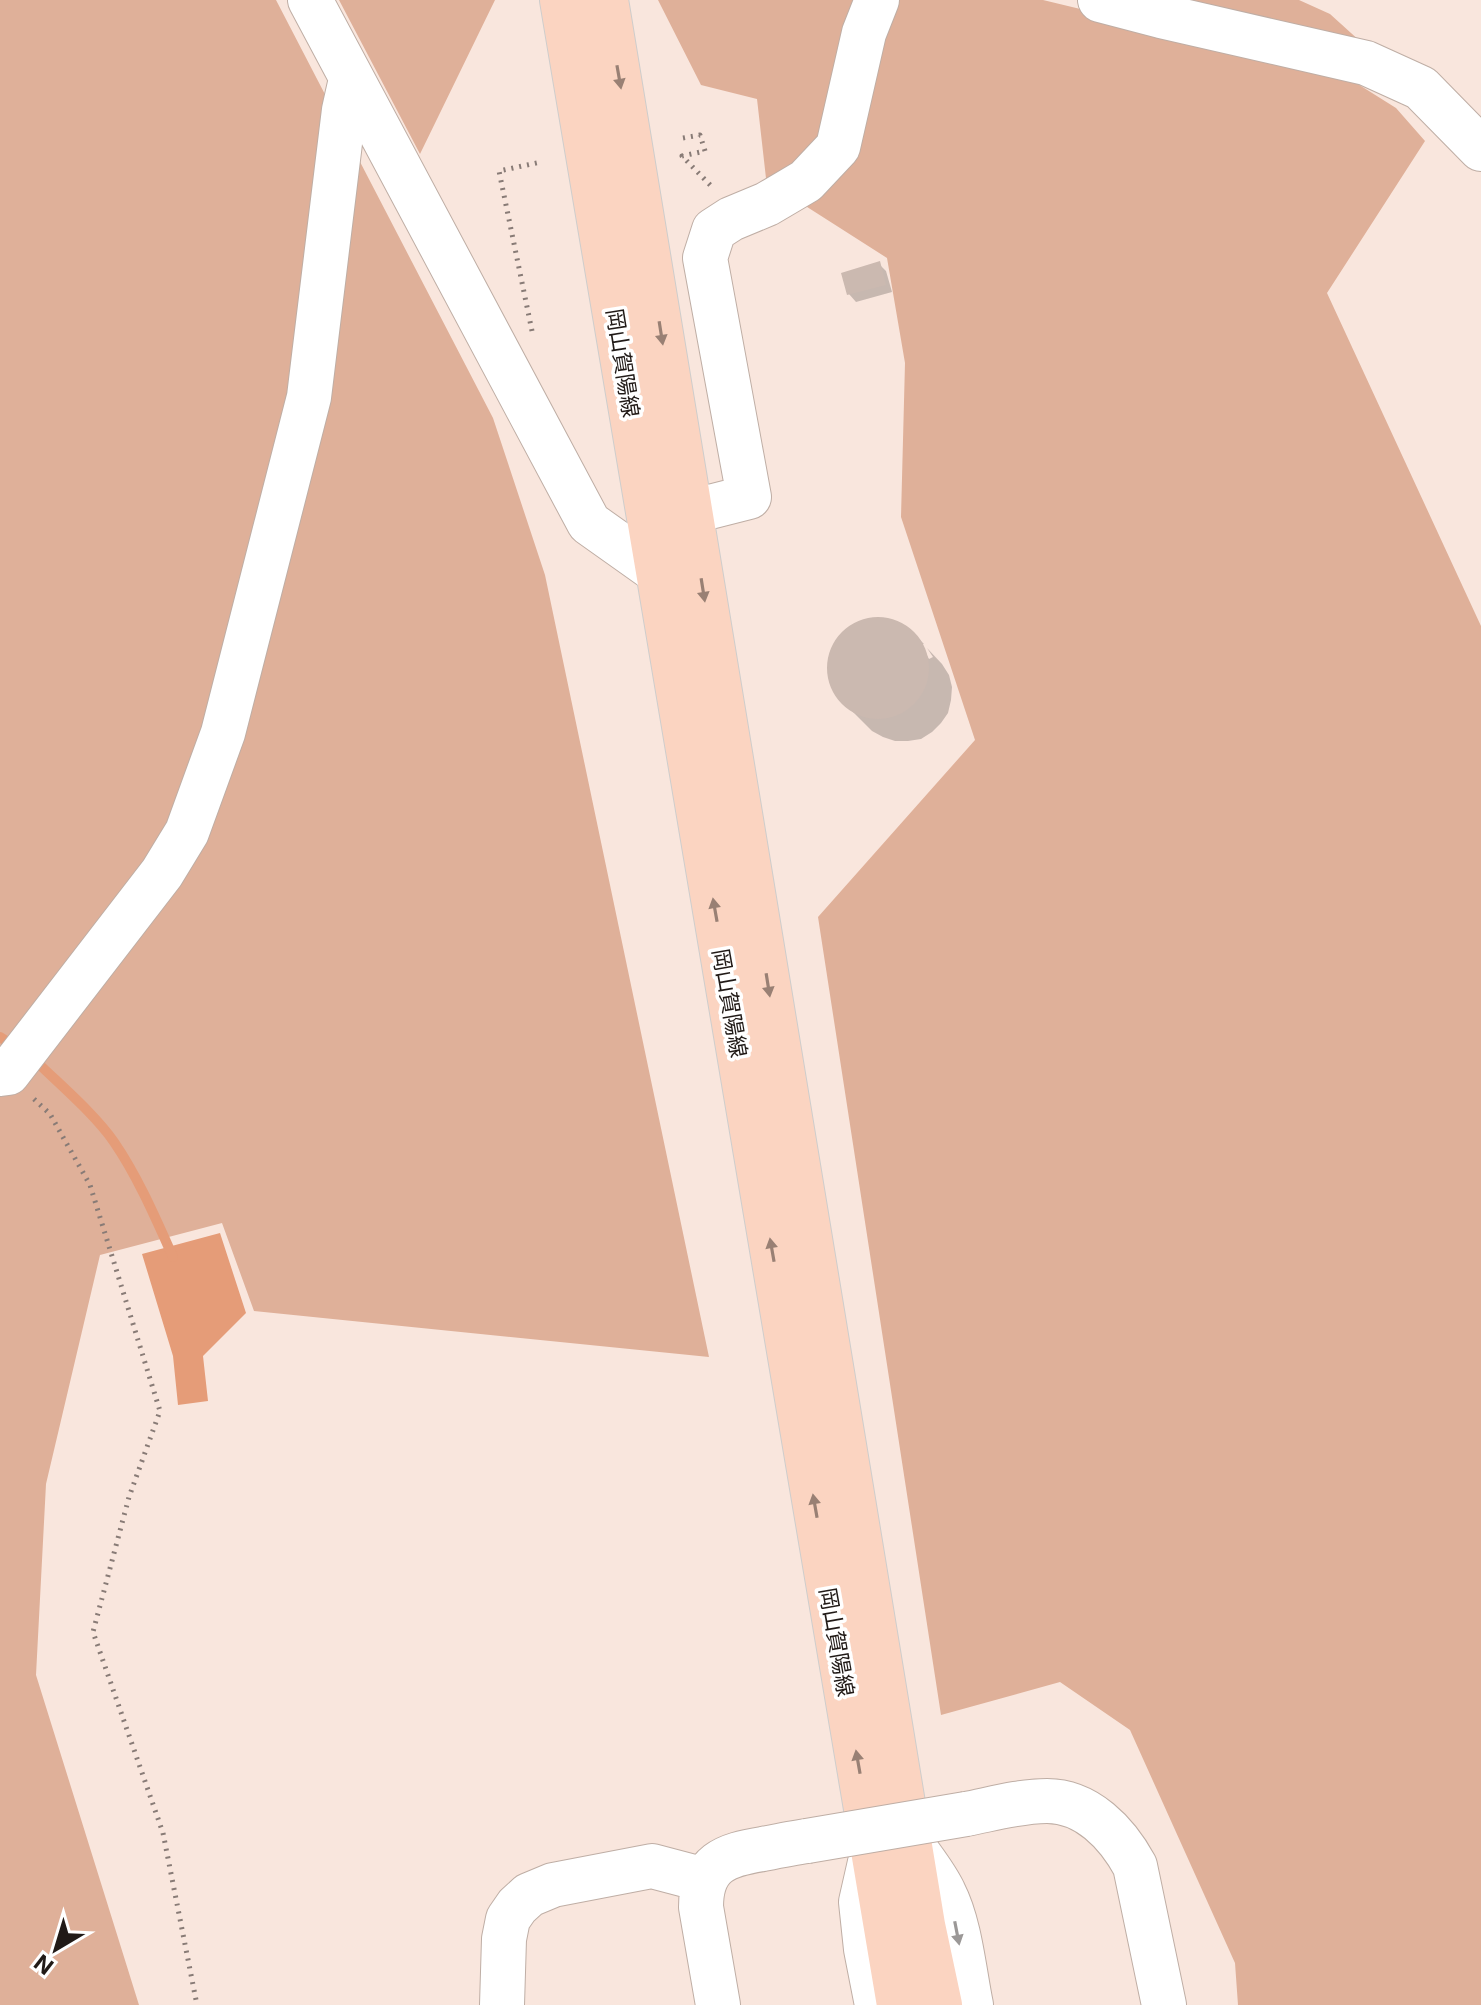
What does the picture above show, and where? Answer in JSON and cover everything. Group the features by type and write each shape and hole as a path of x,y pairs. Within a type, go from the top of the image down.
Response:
{"main road":[{"name":"岡山賀陽線","path":"562,0 658,572 891,1846 923,1925 940,2005"},
{"name":"岡山賀陽線","path":"606,0 690,512 891,1846 899,2005"}],"street":[{"path":"310,0 589,523 658,572"},
{"path":"690,512 749,497 705,258 714,230 806,181 838,147 864,33 877,0"},
{"path":"1100,0 1366,63 1421,88 1481,149"},
{"path":"4,1073 162,873 187,832 223,733 309,397 344,110 351,79"},
{"path":"718,2005 701,1894 710,1870 722,1860 735,1853 1026,1802 1050,1801 1070,1805 1091,1816 1110,1830 1125,1848 1135,1866 1164,2005"},
{"path":"877,2005 861,1902 891,1846 936,1878 946,1896 971,2005"},
{"path":"502,2005 504,1939 508,1919 529,1895 553,1885 652,1866 705,1880"}],"path":[{"path":"683,138 700,135 705,151 682,156 726,200 731,219"},
{"path":"533,331 499,171 541,162"},
{"path":"4,1073 50,1114 90,1185 160,1411 129,1497 93,1632 163,1833 197,2005"}],"shaded area":[{"path":"0,0 276,0 493,418 545,575 709,1357 254,1311 222,1223 100,1255 46,1484 36,1675 139,2005 0,2005"},
{"path":"339,0 495,0 420,154"},
{"path":"658,0 860,0 824,139 767,187 757,99 701,85"},
{"path":"897,0 1043,0 1337,71 1396,108 1425,141 1327,293 1481,626 1481,2005 1238,2005 1235,1963 1130,1730 1060,1682 941,1715 818,917 975,740 901,517 905,363 887,258 804,205 881,25"},
{"path":"1151,0 1299,0 1330,14 1372,52"},
{"path":"220,1233 246,1313 203,1356 208,1401 178,1405 173,1356 142,1254"}],"building":[{"path":"880,261 886,285 847,295 841,273"},
{"path":"878,617 898,621 914,632 925,648 929,668 925,688 914,704 898,715 878,719 858,715 842,704 831,688 827,668 831,648 842,632 858,621"}],"waterway":[{"path":"0,1037 11,1044"},
{"path":"42,1067 90,1113 123,1155 173,1257"}]}
